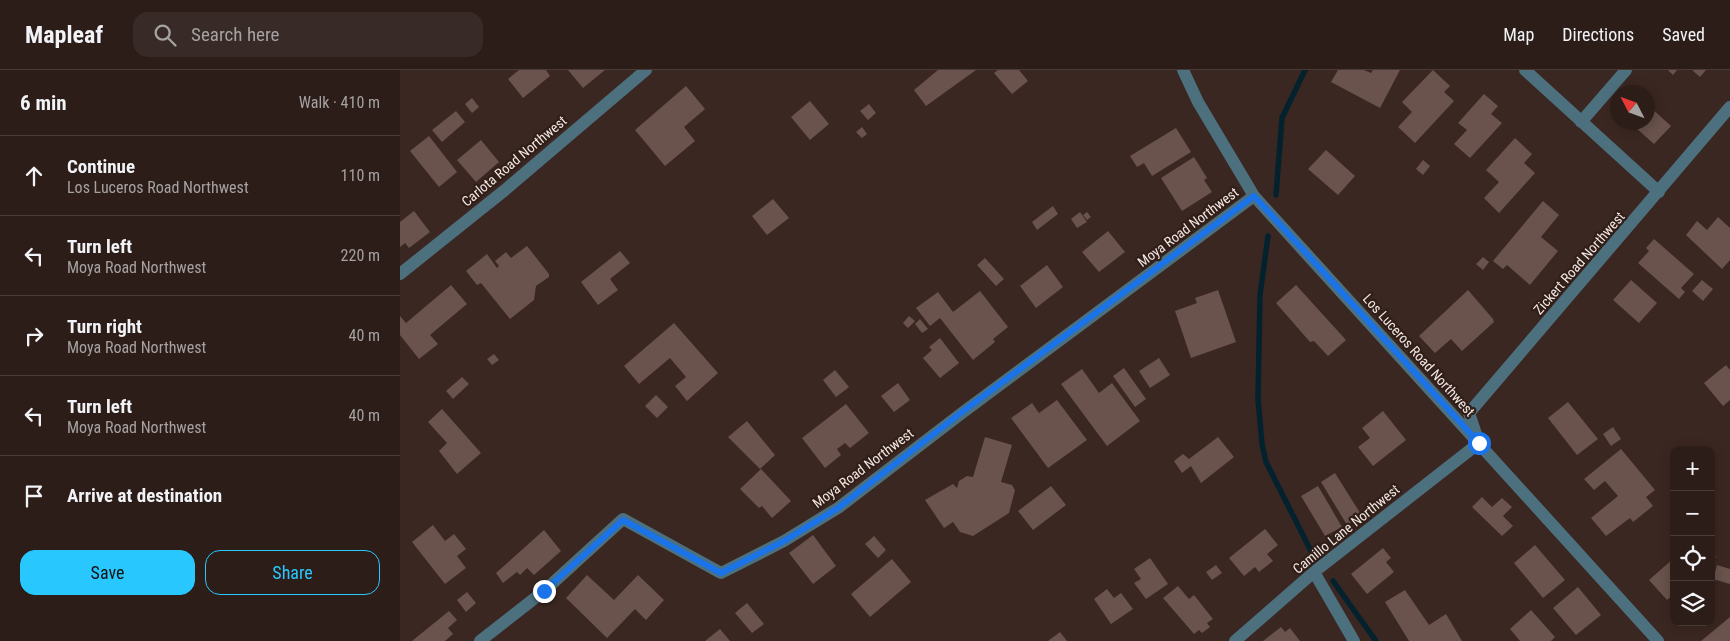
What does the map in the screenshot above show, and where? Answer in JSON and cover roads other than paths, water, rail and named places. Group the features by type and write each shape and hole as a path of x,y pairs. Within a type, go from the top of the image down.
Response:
{"street":[{"name":"Carlota Road Northwest","path":"400,274 505,190 646,70"},
{"name":"Los Luceros Road Northwest","path":"1183,70 1198,102 1254,196 1658,641"},
{"path":"1525,70 1659,192"},
{"path":"1581,122 1626,70"},
{"name":"Zickert Road Northwest","path":"1479,443 1469,413 1730,107"},
{"name":"Moya Road Northwest","path":"480,641 544,591 623,520 721,573 784,541 838,508 962,412 1254,196"},
{"name":"Camillo Lane Northwest","path":"1235,641 1314,572 1479,443"},
{"path":"1314,572 1354,641"}],"waterway":[{"path":"1276,195 1282,118 1305,70"},
{"path":"1268,236 1260,295 1258,399 1262,444 1266,462 1313,555"},
{"path":"1333,581 1376,641"}]}
